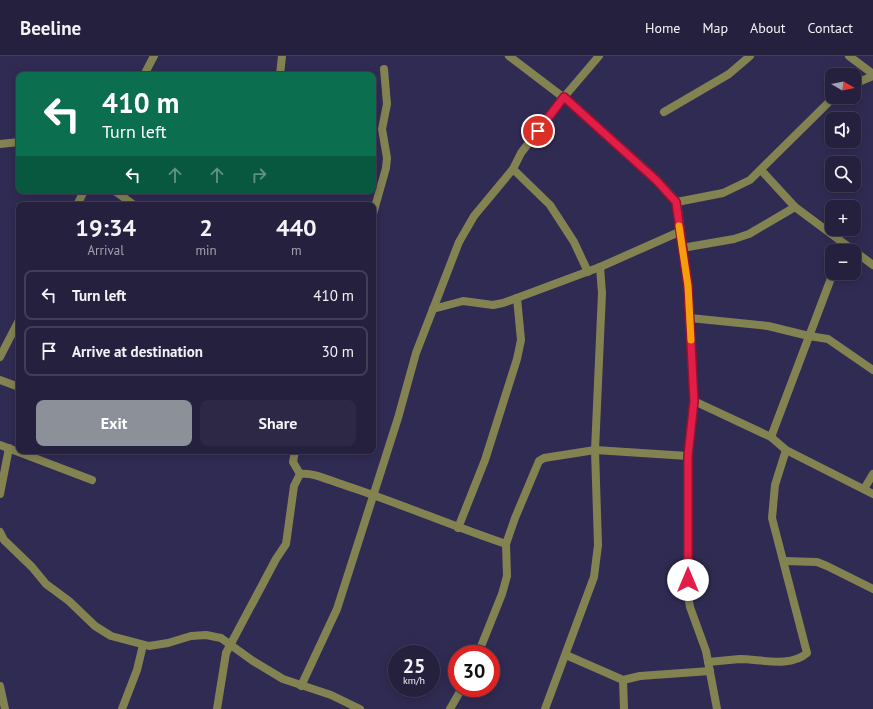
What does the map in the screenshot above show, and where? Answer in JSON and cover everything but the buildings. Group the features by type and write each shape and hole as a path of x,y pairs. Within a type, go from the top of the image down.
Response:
{"street":[{"path":"146,72 154,56"},
{"path":"280,72 282,56"},
{"path":"509,56 564,97 660,183 676,202 690,318 694,401 688,456 688,596 690,607 706,650 717,709"},
{"path":"301,686 337,609 398,418 416,353 466,230 474,216 512,169 521,153 564,97 599,56"},
{"path":"664,112 729,74 750,56"},
{"path":"849,56 873,75 861,81"},
{"path":"376,203 386,168 387,158 382,129 387,104 384,69"},
{"path":"676,202 723,193 738,187 761,170 827,104"},
{"path":"0,144 16,142"},
{"path":"512,169 550,205 574,242 588,272"},
{"path":"761,170 795,207 838,244"},
{"path":"119,194 130,202"},
{"path":"682,248 734,239 749,234 795,207"},
{"path":"433,309 463,301 493,305 517,298 588,272 679,232"},
{"path":"861,258 873,265"},
{"path":"545,709 594,578 598,545 595,450 602,293 600,267"},
{"path":"771,437 829,280"},
{"path":"458,528 484,460 517,359 521,340 517,298"},
{"path":"690,318 768,326 808,336 828,339 873,370"},
{"path":"0,357 16,326"},
{"path":"0,380 16,386"},
{"path":"694,401 771,437 786,450 873,494"},
{"path":"0,445 16,451"},
{"path":"0,494 9,448"},
{"path":"482,645 502,594 507,576 506,544 515,518 539,461 544,458 595,450 688,456"},
{"path":"708,662 741,659 778,662 802,658 807,653 772,518 775,485 786,450"},
{"path":"25,454 92,480"},
{"path":"294,454 293,462 300,474"},
{"path":"300,474 312,475 373,494 458,528 506,544"},
{"path":"217,709 226,652 230,642 286,544 294,486 300,474"},
{"path":"864,489 873,474"},
{"path":"0,532 4,540 32,567 46,584 69,601 95,626 111,636 143,645 168,643 191,636 206,635 221,638 230,642 253,661 283,679 331,695 360,709"},
{"path":"784,561 817,562 873,589"},
{"path":"122,709 137,670 143,645"},
{"path":"566,655 623,680 640,676 710,671"},
{"path":"623,680 624,709"},
{"path":"0,686 5,709"},
{"path":"450,709 457,697"}],"slow traffic":[{"path":"679,226 688,286 691,340"}],"route":[{"path":"538,131 564,97 576,106 668,191 676,202 679,232 688,286 694,401 688,456 688,580"}]}
